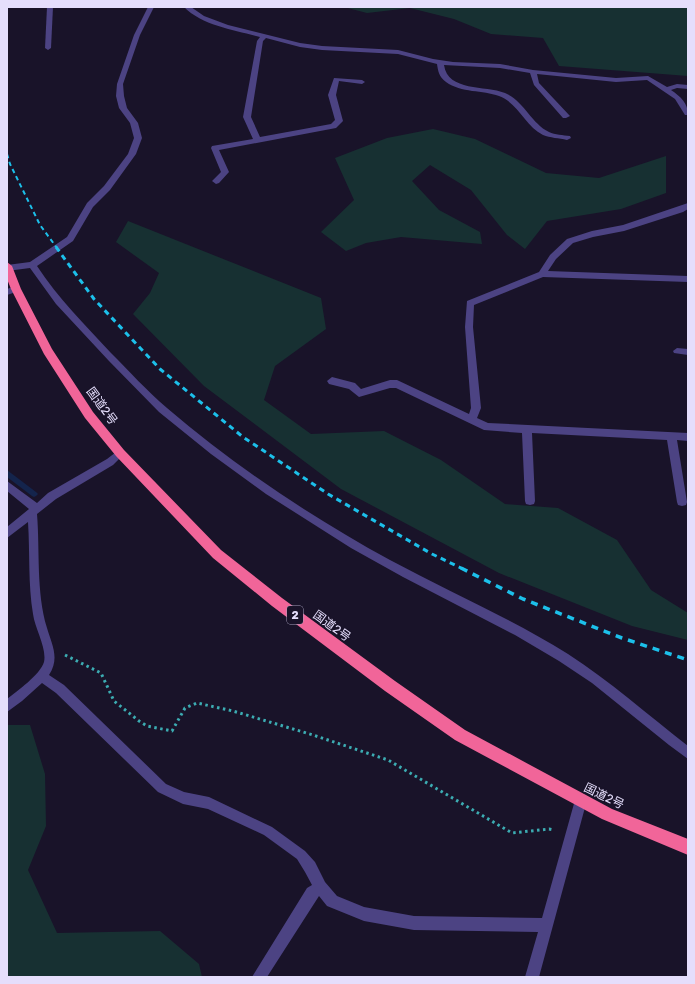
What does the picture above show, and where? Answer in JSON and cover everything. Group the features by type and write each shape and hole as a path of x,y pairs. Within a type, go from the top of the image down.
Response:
{"highway":[{"name":"国道2号","path":"7,267 12,290 48,351 89,415 120,453 216,554 277,602 390,686 460,735 606,814 688,847"}],"street":[{"path":"48,48 50,7"},
{"path":"7,267 32,265 70,239 90,205 107,188 132,154 138,138 134,123 124,108 120,96 120,84 137,35 151,7"},
{"path":"187,7 202,17 220,23 300,44 322,48 398,52 440,62 500,66 533,72 616,80 648,78 678,98 688,113"},
{"path":"257,140 247,116 260,41 265,35"},
{"path":"440,62 444,76 449,81 476,90 503,95 514,102 536,126 545,133 568,138"},
{"path":"533,72 536,84 566,116"},
{"path":"216,181 225,172 215,148 333,126 339,121 332,95 336,79 362,82"},
{"path":"666,89 677,86 688,87"},
{"path":"542,274 553,257 570,241 592,234 624,228 688,206"},
{"path":"32,265 44,285 83,330 161,407 208,446 314,520 383,561 447,596 508,625 565,658 688,753"},
{"path":"472,420 476,408 469,328 470,303 542,274 688,279"},
{"path":"677,351 688,352"},
{"path":"332,381 352,386 359,393 390,384 398,384 487,427 688,437"},
{"path":"527,429 530,502"},
{"path":"670,436 682,502"},
{"path":"7,533 52,496 110,462 120,453"},
{"path":"7,484 34,510 35,584 42,628 50,651 48,664 41,676 7,706"},
{"path":"41,676 60,689 162,788 183,798 209,803 268,832 300,855 310,867 320,887 332,901 364,914 414,923 545,925"},
{"path":"532,977 545,925 581,800"},
{"path":"259,977 312,893 320,887"}],"path":[{"path":"50,651 57,650 101,673 114,701 147,726 172,730 185,708 197,703 233,711 313,735 388,760 512,833 549,829 571,836"}],"green space":[{"path":"344,7 688,7 688,76 559,66 543,38 491,34 454,19 410,8 367,13"},
{"path":"433,129 475,139 546,173 599,178 666,156 666,193 621,209 547,221 525,249 507,235 471,190 430,165 412,181 439,210 480,232 482,244 401,237 366,243 346,251 321,232 354,200 335,158 387,138"},
{"path":"128,221 321,298 326,329 275,366 264,400 311,434 384,431 441,460 505,504 558,508 617,540 651,590 688,613 688,640 632,626 499,573 341,489 204,386 133,314 150,293 159,273 116,242"},
{"path":"7,725 30,725 45,774 46,826 28,870 57,933 160,931 199,964 202,977 7,977"}],"waterway":[{"path":"7,473 34,494"}],"railway":[{"path":"7,154 10,164 40,225 57,248"},
{"path":"56,247 94,299 160,369 243,437 328,494 432,554 463,569"},
{"path":"463,569 523,599 622,638 688,660"}]}
